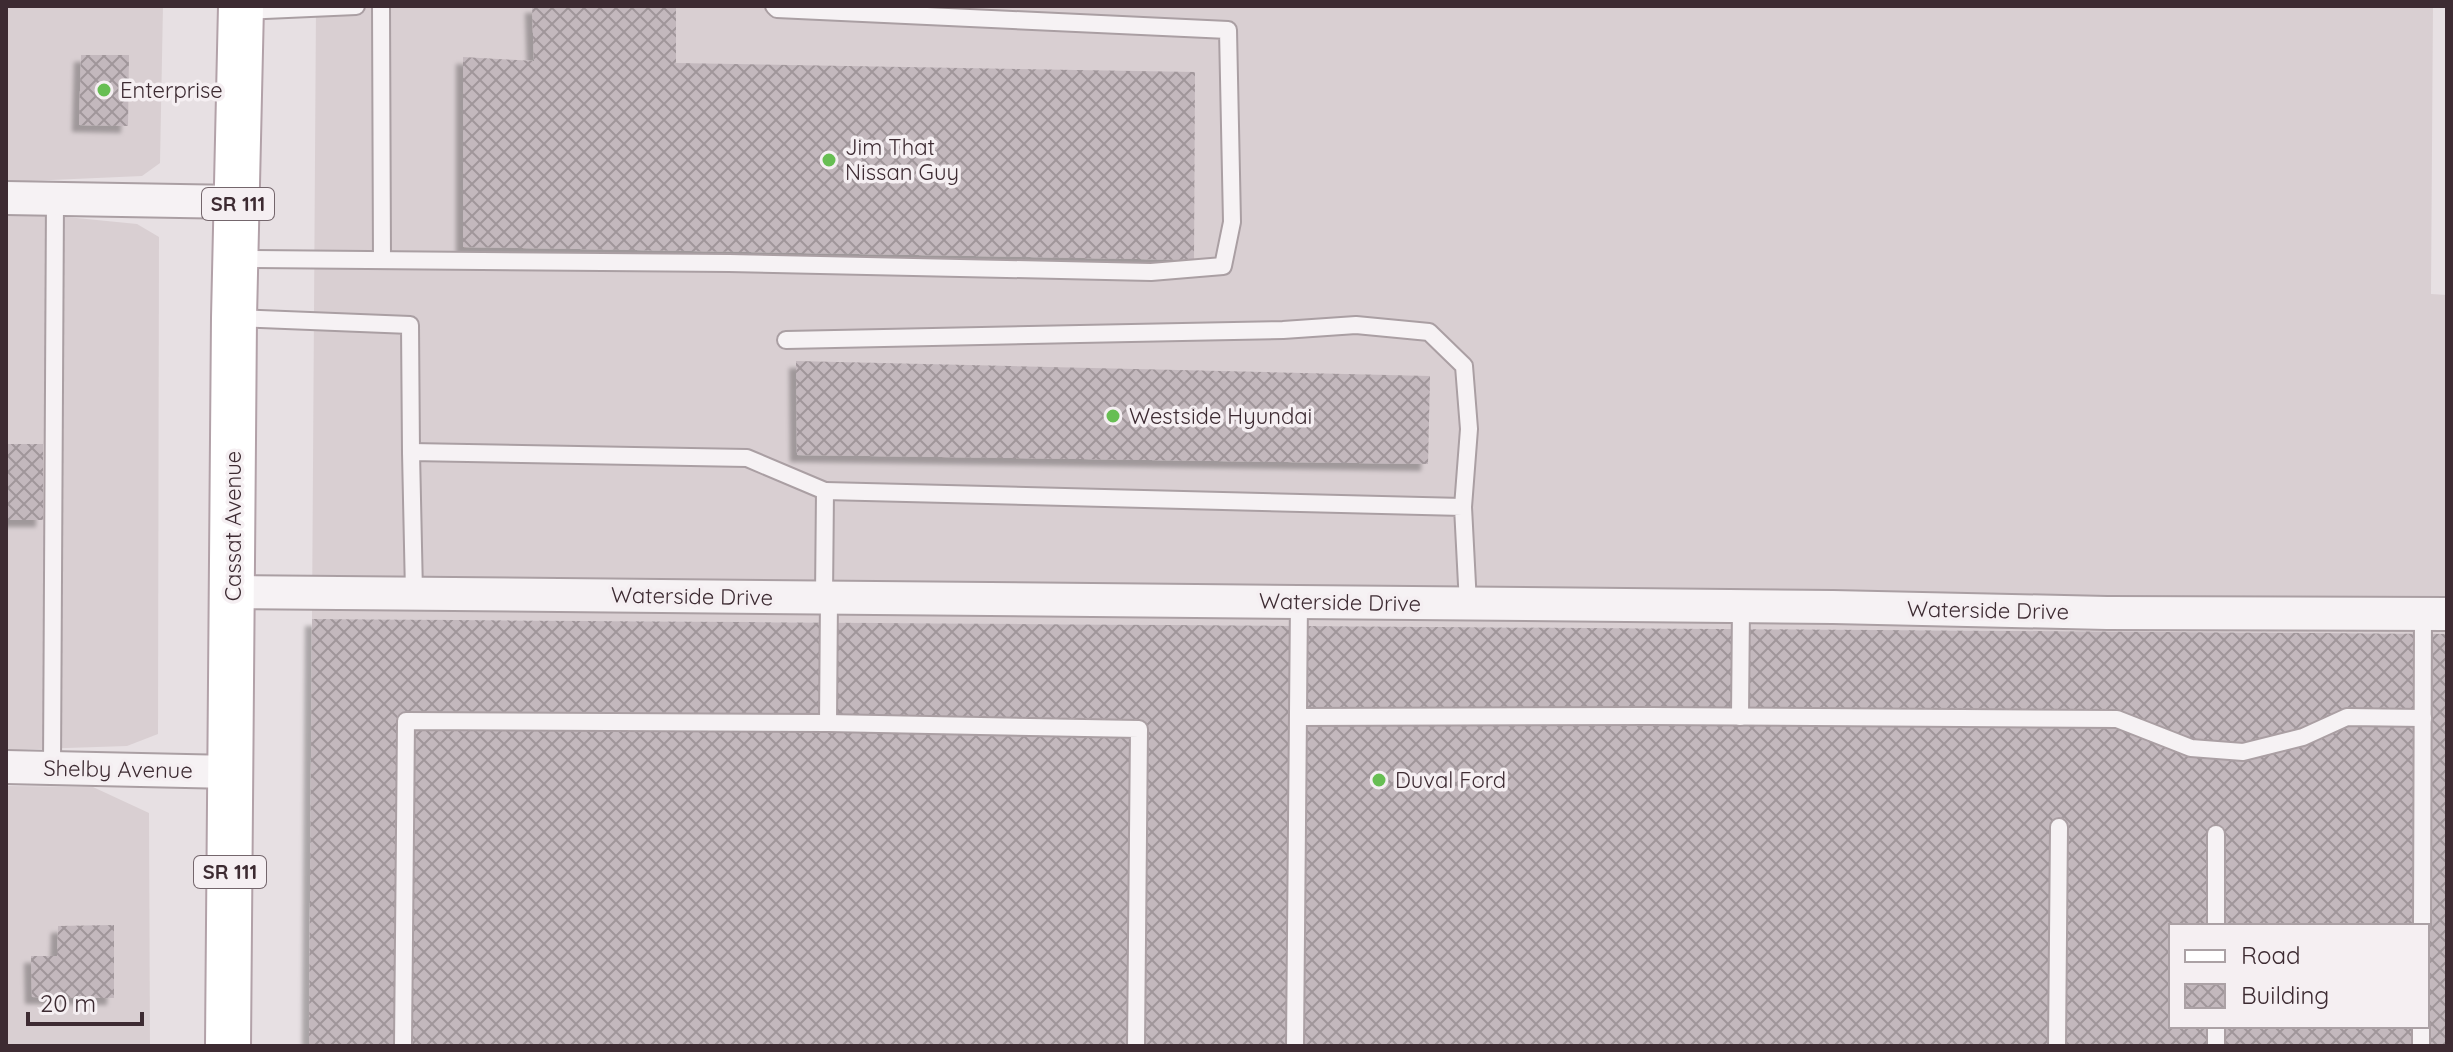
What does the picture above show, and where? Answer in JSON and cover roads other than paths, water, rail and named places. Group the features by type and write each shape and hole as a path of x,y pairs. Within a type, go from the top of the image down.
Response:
{"main road":[{"name":"Cassat Avenue","path":"228,1046 234,318 241,8"}],"street":[{"path":"6,198 238,202"},
{"name":"Waterside Drive","path":"232,592 2435,614"},
{"name":"Shelby Avenue","path":"6,767 231,772"}],"lane":[{"path":"241,8 356,6"},
{"path":"381,6 382,260"},
{"path":"237,259 729,263 1151,272 1223,266 1232,222 1228,30 777,9 774,6"},
{"path":"52,768 55,199"},
{"path":"234,318 410,325 414,593"},
{"path":"786,340 1283,330 1356,325 1429,332 1464,366 1469,429 1463,507 1468,604"},
{"path":"411,452 747,458 825,491 1463,507"},
{"path":"825,491 828,723"},
{"path":"1295,1046 1299,601"},
{"path":"1740,717 1741,606"},
{"path":"2422,924 2423,718 2435,614"},
{"path":"1298,717 2117,719 2191,748 2243,752 2303,737 2347,717 2423,718"},
{"path":"403,1046 406,721 828,723 1139,729 1136,1046"},
{"path":"2057,1046 2059,827"},
{"path":"2216,834 2216,924"}],"place":[{"name":"Enterprise","path":"104,90"},
{"name":"Jim That Nissan Guy","path":"829,160"},
{"name":"Westside Hyundai","path":"1113,416"},
{"name":"Duval Ford","path":"1379,780"}]}
